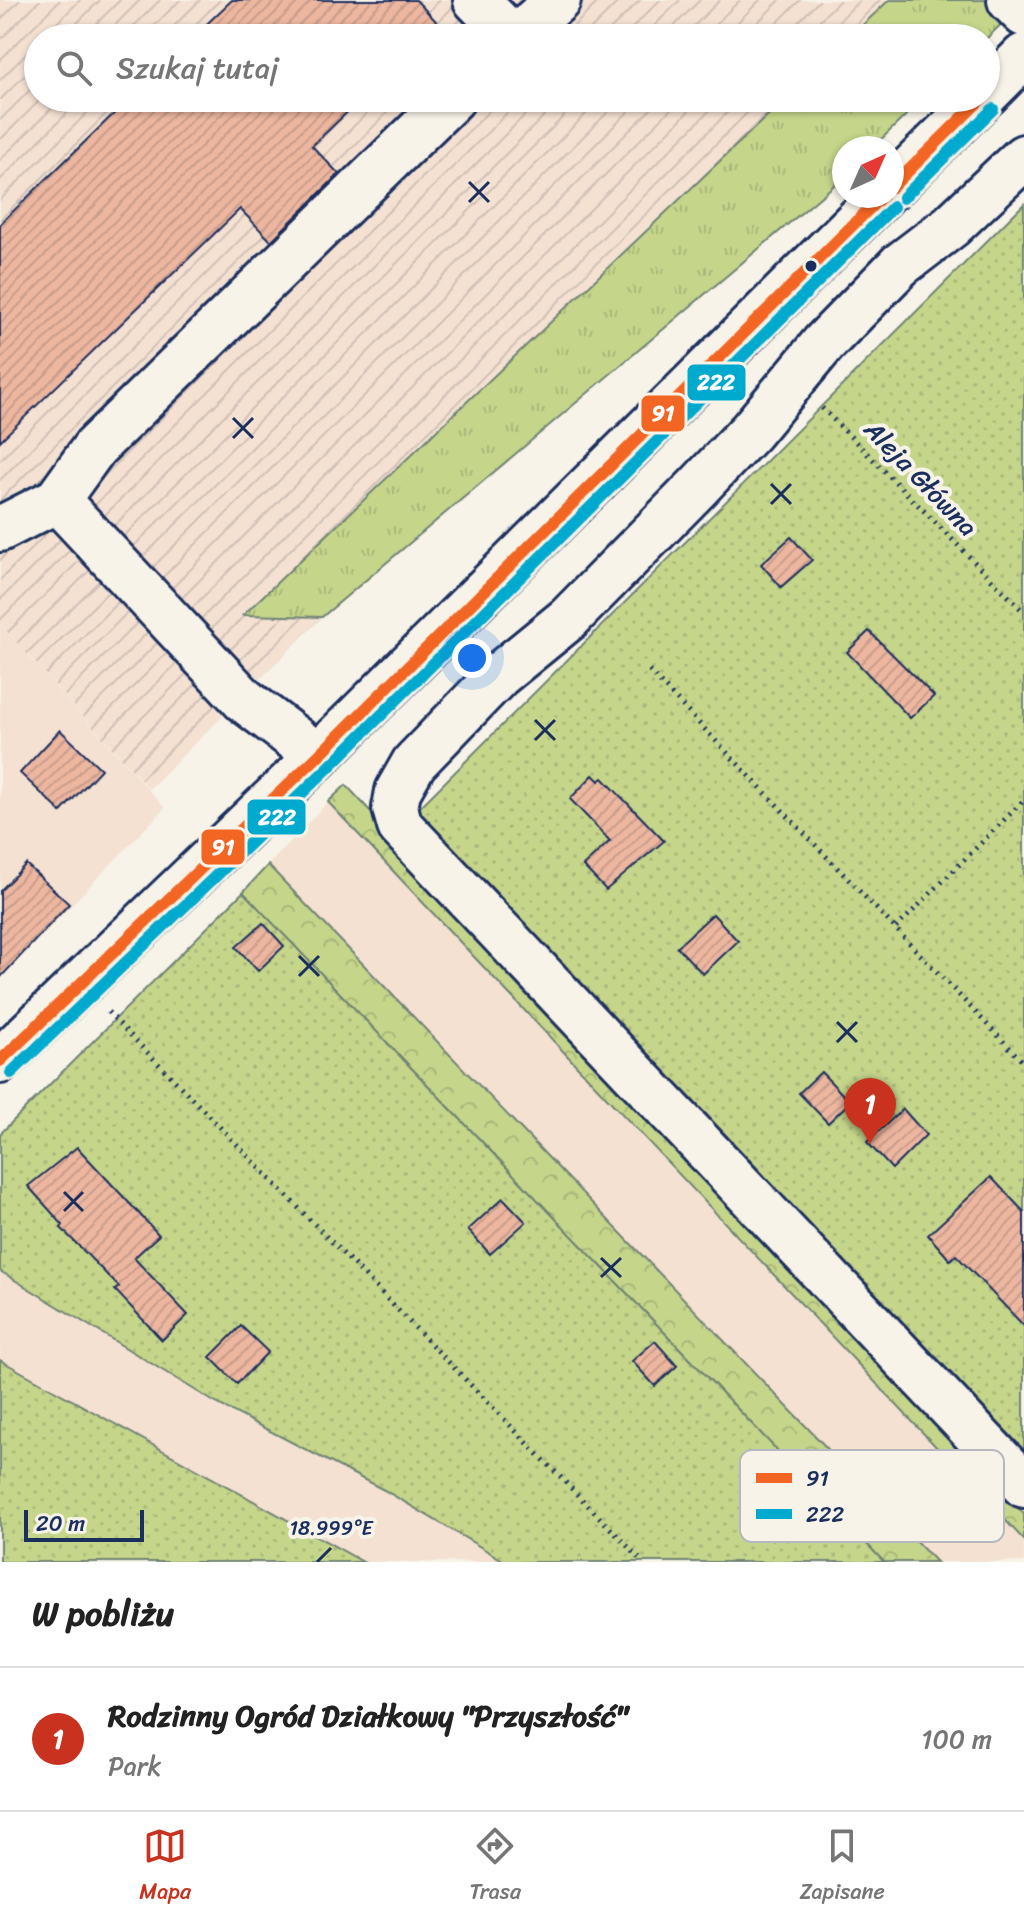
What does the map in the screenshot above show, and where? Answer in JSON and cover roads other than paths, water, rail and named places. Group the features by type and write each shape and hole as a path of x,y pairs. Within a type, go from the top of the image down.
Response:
{"street":[{"path":"476,0 500,24"},
{"path":"530,24 558,0"},
{"path":"1010,0 1024,14"},
{"path":"1000,80 1024,56"},
{"path":"0,529 57,500 95,447 439,112"},
{"path":"904,175 968,112"},
{"path":"991,1450 400,826 395,808 398,791 414,763 499,675 569,618 697,488 751,431 824,343 900,265 951,226 1024,157"},
{"path":"0,1061 318,756 870,208"},
{"path":"872,208 900,265"},
{"path":"57,500 244,700 318,756"},
{"path":"1004,1464 1024,1485"}],"place":[{"name":"Rodzinny Ogród Działkowy \"Przyszłość\"","path":"870,1144"}]}
